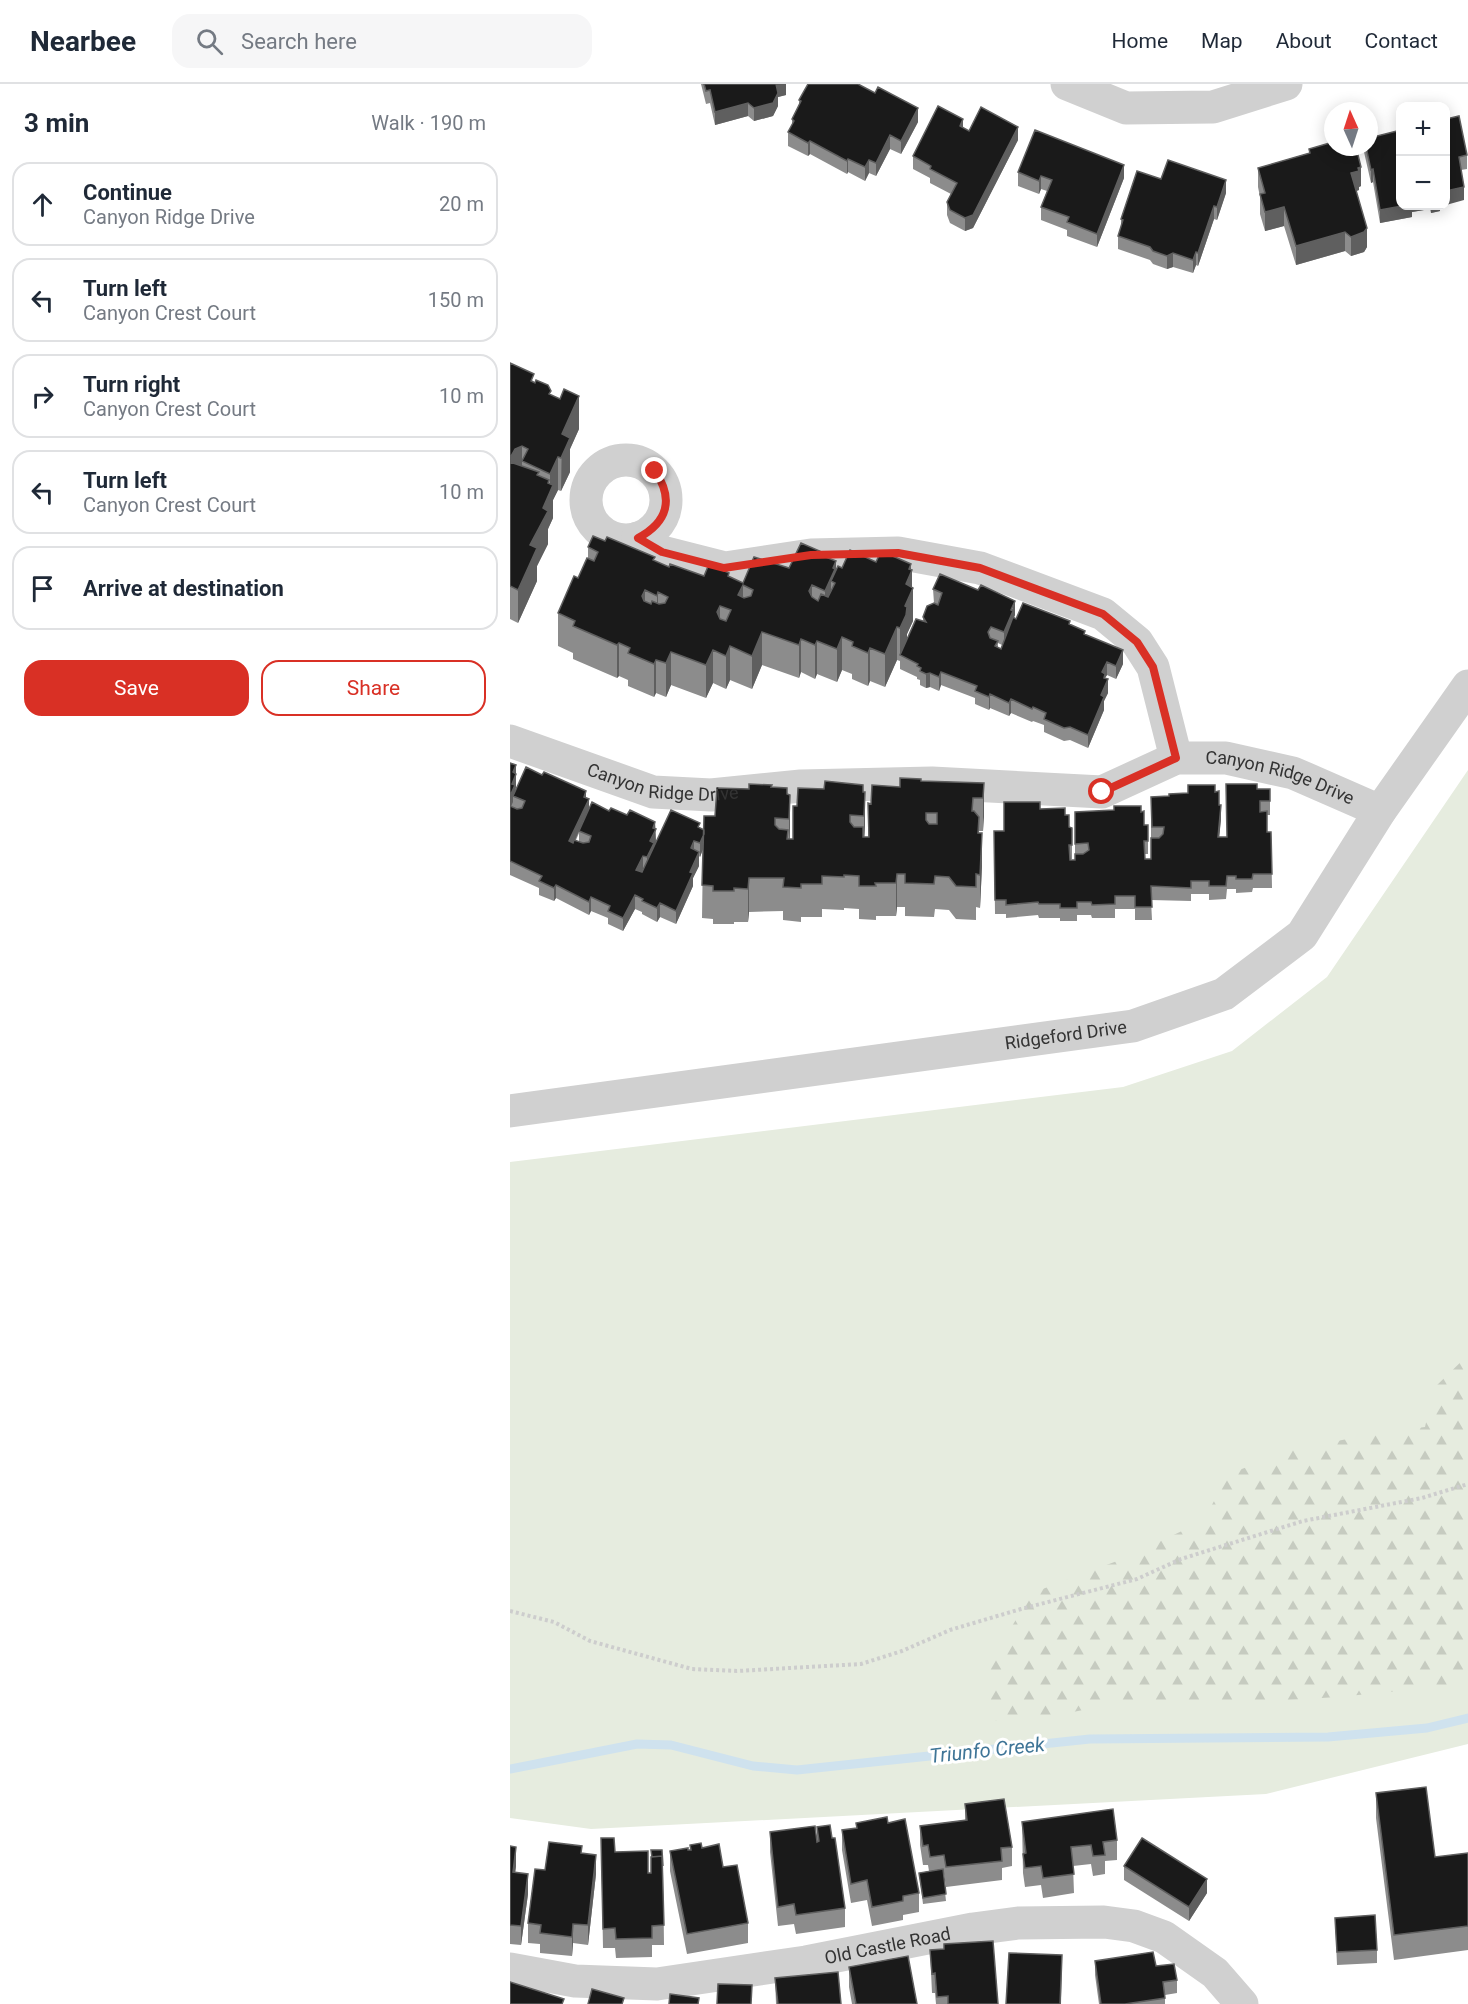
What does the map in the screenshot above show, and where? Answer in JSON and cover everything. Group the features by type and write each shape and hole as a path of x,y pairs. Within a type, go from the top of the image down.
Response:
{"street":[{"path":"1067,84 1126,108 1213,107 1286,84"},
{"path":"638,538 662,552 724,568 811,555 898,553 980,568 1103,614 1137,642 1153,667 1176,758"},
{"name":"Ridgeford Drive","path":"510,1111 1133,1026 1224,994 1302,935 1380,811 1468,686"},
{"name":"Canyon Ridge Drive","path":"510,741 653,792 711,795 801,786 932,783 1102,792 1176,758 1226,758 1293,773 1380,811"},
{"name":"Old Castle Road","path":"510,1970 575,1981 657,1984 806,1962 974,1929 1018,1923 1104,1922 1134,1926 1164,1937 1215,1973 1236,2002"}],"path":[{"path":"510,1611 554,1622 590,1641 693,1670 737,1671 861,1664 902,1651 950,1630 1137,1578 1180,1559 1303,1521 1422,1498 1468,1484"}],"green space":[{"path":"1468,770 1468,1744 1266,1794 591,1829 510,1818 510,1162 1123,1087 1232,1051 1327,977"},
{"path":"1468,1355 1468,1679 1442,1687 1337,1697 1208,1705 1124,1702 1032,1720 992,1721 988,1666 1032,1593 1125,1558 1203,1521 1229,1474 1291,1450 1378,1433 1425,1427 1434,1388"}],"building":[{"path":"704,84 776,84 778,93 773,103 754,108 748,103 715,112 710,90 706,91"},
{"path":"808,84 858,84 875,93 878,87 918,108 901,141 890,135 876,163 869,160 865,167 848,159 847,161 788,132 801,101 799,100"},
{"path":"938,106 963,119 960,126 969,131 981,107 1018,127 973,215 965,218 950,210 947,202 957,183 930,169 931,166 913,156"},
{"path":"1459,116 1467,155 1459,157 1464,187 1450,190 1450,156 1450,118"},
{"path":"1035,130 1124,165 1097,234 1067,222 1069,217 1041,207 1052,180 1041,176 1039,181 1018,172"},
{"path":"1396,131 1396,207 1380,210 1373,169 1371,170 1368,156 1378,156 1378,136"},
{"path":"1324,145 1324,156 1358,156 1361,167 1358,168 1359,171 1351,173 1367,228 1364,232 1351,237 1345,232 1296,246 1284,207 1265,212 1260,194 1265,193 1258,168 1310,153 1309,149"},
{"path":"1168,160 1226,180 1217,207 1214,206 1198,253 1196,252 1193,260 1173,253 1167,256 1153,251 1150,247 1118,236 1123,220 1121,219 1137,171 1161,179"},
{"path":"510,363 534,374 531,381 535,383 536,380 548,385 551,391 549,394 560,399 564,389 579,396 562,434 570,438 561,458 558,457 550,474 522,461 528,449 522,446 515,449 510,458"},
{"path":"510,462 539,472 537,475 549,480 548,483 553,485 543,508 548,511 530,545 537,548 518,590 510,586"},
{"path":"593,536 605,541 607,537 655,557 653,560 669,567 670,564 704,576 709,564 729,573 728,576 743,583 754,557 789,568 801,543 822,552 820,555 836,561 833,568 835,569 825,591 812,585 809,591 818,601 821,594 828,597 835,583 831,581 838,566 842,568 850,550 876,562 881,551 911,564 909,569 912,570 906,584 913,588 905,606 907,607 906,615 900,628 897,627 885,654 870,648 868,653 852,646 853,642 842,637 837,649 817,641 815,645 801,639 799,645 762,632 752,656 730,646 726,656 713,650 706,665 671,652 666,663 656,660 654,664 628,653 630,648 619,643 617,645 573,626 575,621 558,613 574,576 578,578 587,558 594,561 598,552 588,547","holes":["743,585 753,590 751,596 744,598 738,595","645,590 657,596 658,592 668,597 665,603 659,604 652,601 651,604 644,601 642,596","720,606 731,610 726,621 720,619 717,612"]},
{"path":"940,574 978,590 981,585 1015,601 1004,632 991,627 988,632 990,638 998,641 995,646 1001,649 1013,617 1016,619 1023,603 1070,621 1069,624 1085,631 1084,634 1123,650 1116,666 1107,662 1102,672 1105,674 1104,678 1108,679 1101,695 1104,697 1088,735 1044,719 1046,713 1033,707 1032,709 1011,699 1009,703 990,694 989,697 975,691 977,686 941,672 939,677 930,673 926,674 920,671 918,664 900,655 916,619 926,622 923,617 927,606 934,603 938,605 942,593 933,589"},
{"path":"510,763 516,765 513,772 516,774 512,784 515,785 510,796"},
{"path":"526,767 542,775 544,772 586,791 584,797 589,799 569,841 573,843 574,840 589,842 591,836 579,831 592,802 609,811 611,808 627,815 630,810 655,822 653,828 656,829 650,841 654,843 647,857 643,856 636,870 642,872 671,810 700,823 698,827 704,830 704,834 700,843 694,841 691,848 699,852 690,872 693,873 676,911 660,903 657,908 635,895 623,918 608,911 610,906 591,897 589,902 556,885 554,888 539,881 542,876 510,861 510,806 517,809 522,808 525,801 513,796"},
{"path":"900,778 984,783 983,798 973,798 972,811 979,817 978,833 982,833 980,875 976,874 976,887 956,886 949,877 935,876 934,884 905,883 905,874 897,874 896,883 875,883 876,886 859,886 859,876 844,875 844,877 822,876 822,884 801,884 801,888 783,887 784,878 749,878 748,889 734,888 734,891 713,891 713,886 702,885 704,816 715,816 717,788 749,789 749,784 787,788 787,794 790,795 789,819 775,818 775,825 779,829 788,830 787,839 793,839 793,806 797,806 798,788 824,789 825,781 863,785 864,816 850,815 850,822 854,827 863,827 863,837 869,837 868,803 871,804 872,785 900,787","holes":["926,813 937,813 937,824 929,824 926,820"]},
{"path":"1226,784 1257,784 1257,789 1270,789 1270,801 1260,801 1260,812 1267,811 1267,832 1271,832 1272,874 1253,874 1252,879 1236,879 1236,876 1227,876 1226,886 1209,886 1209,881 1191,881 1191,888 1151,886 1152,907 1135,907 1135,896 1115,896 1115,904 1092,905 1091,902 1077,902 1077,908 1060,908 1060,904 1039,904 1038,902 1006,905 1006,900 995,900 994,831 1004,831 1004,802 1040,802 1040,809 1065,808 1065,815 1069,815 1069,827 1072,828 1072,845 1069,845 1070,860 1075,860 1075,854 1083,854 1089,850 1088,843 1075,844 1075,812 1114,810 1114,806 1141,806 1141,812 1144,811 1144,825 1148,825 1148,841 1144,841 1145,859 1151,859 1151,838 1159,838 1163,834 1164,827 1152,827 1151,797 1188,793 1188,785 1215,785 1215,792 1219,791 1219,805 1221,805 1218,837 1227,837"},
{"path":"1426,1787 1435,1857 1468,1853 1468,1926 1394,1935 1376,1793"},
{"path":"1004,1799 1012,1847 1001,1848 1002,1861 946,1867 944,1855 930,1857 928,1845 923,1846 920,1826 967,1820 965,1804"},
{"path":"1113,1809 1117,1840 1103,1842 1105,1855 1093,1856 1091,1845 1071,1847 1074,1874 1043,1878 1041,1866 1025,1868 1023,1854 1026,1853 1022,1822"},
{"path":"887,1817 888,1823 905,1819 919,1893 903,1896 903,1901 872,1907 867,1880 851,1884 842,1830 857,1828 856,1823"},
{"path":"830,1825 832,1838 835,1838 845,1908 796,1915 794,1904 778,1907 770,1832 815,1826 817,1842 819,1841 817,1827"},
{"path":"601,1838 614,1838 615,1852 648,1851 648,1873 651,1873 651,1857 662,1856 664,1925 652,1926 652,1938 616,1939 615,1928 603,1929"},
{"path":"1142,1838 1207,1879 1189,1907 1124,1866"},
{"path":"549,1842 582,1846 581,1853 596,1855 588,1925 573,1924 572,1937 540,1933 541,1925 528,1923 535,1869 545,1870"},
{"path":"701,1843 702,1848 719,1844 723,1867 737,1865 748,1923 687,1934 670,1851 688,1848 691,1850 690,1845"},
{"path":"510,1846 516,1847 513,1872 528,1874 521,1926 510,1925"},
{"path":"651,1850 662,1850 663,1866 662,1856 652,1857"},
{"path":"943,1869 946,1894 923,1898 919,1873"},
{"path":"1375,1915 1377,1950 1337,1952 1335,1918"},
{"path":"993,1941 998,2004 948,2004 948,1996 937,1997 930,1950 944,1949 944,1944"},
{"path":"1153,1952 1156,1966 1174,1964 1177,1980 1163,1982 1165,1998 1125,2004 1101,2004 1095,1961"},
{"path":"1009,1953 1062,1955 1060,2004 1006,2004"},
{"path":"908,1956 917,2004 856,2004 849,1967"},
{"path":"838,1972 841,2004 778,2004 775,1978"},
{"path":"510,1982 564,1999 562,2004 510,2004"},
{"path":"718,1984 752,1985 751,2004 717,2004"},
{"path":"592,1989 624,1998 622,2004 588,2004"},
{"path":"670,1994 699,1998 698,2004 669,2004"}],"waterway":[{"name":"Triunfo Creek","path":"510,1769 637,1744 671,1745 753,1766 797,1770 1090,1739 1328,1737 1427,1728 1468,1718"}],"route":[{"path":"655,471 663,483 667,496 666,509 660,522 651,532 638,538 662,552 724,568 811,555 898,553 980,568 1103,614 1137,642 1153,667 1176,758 1102,792"}]}
